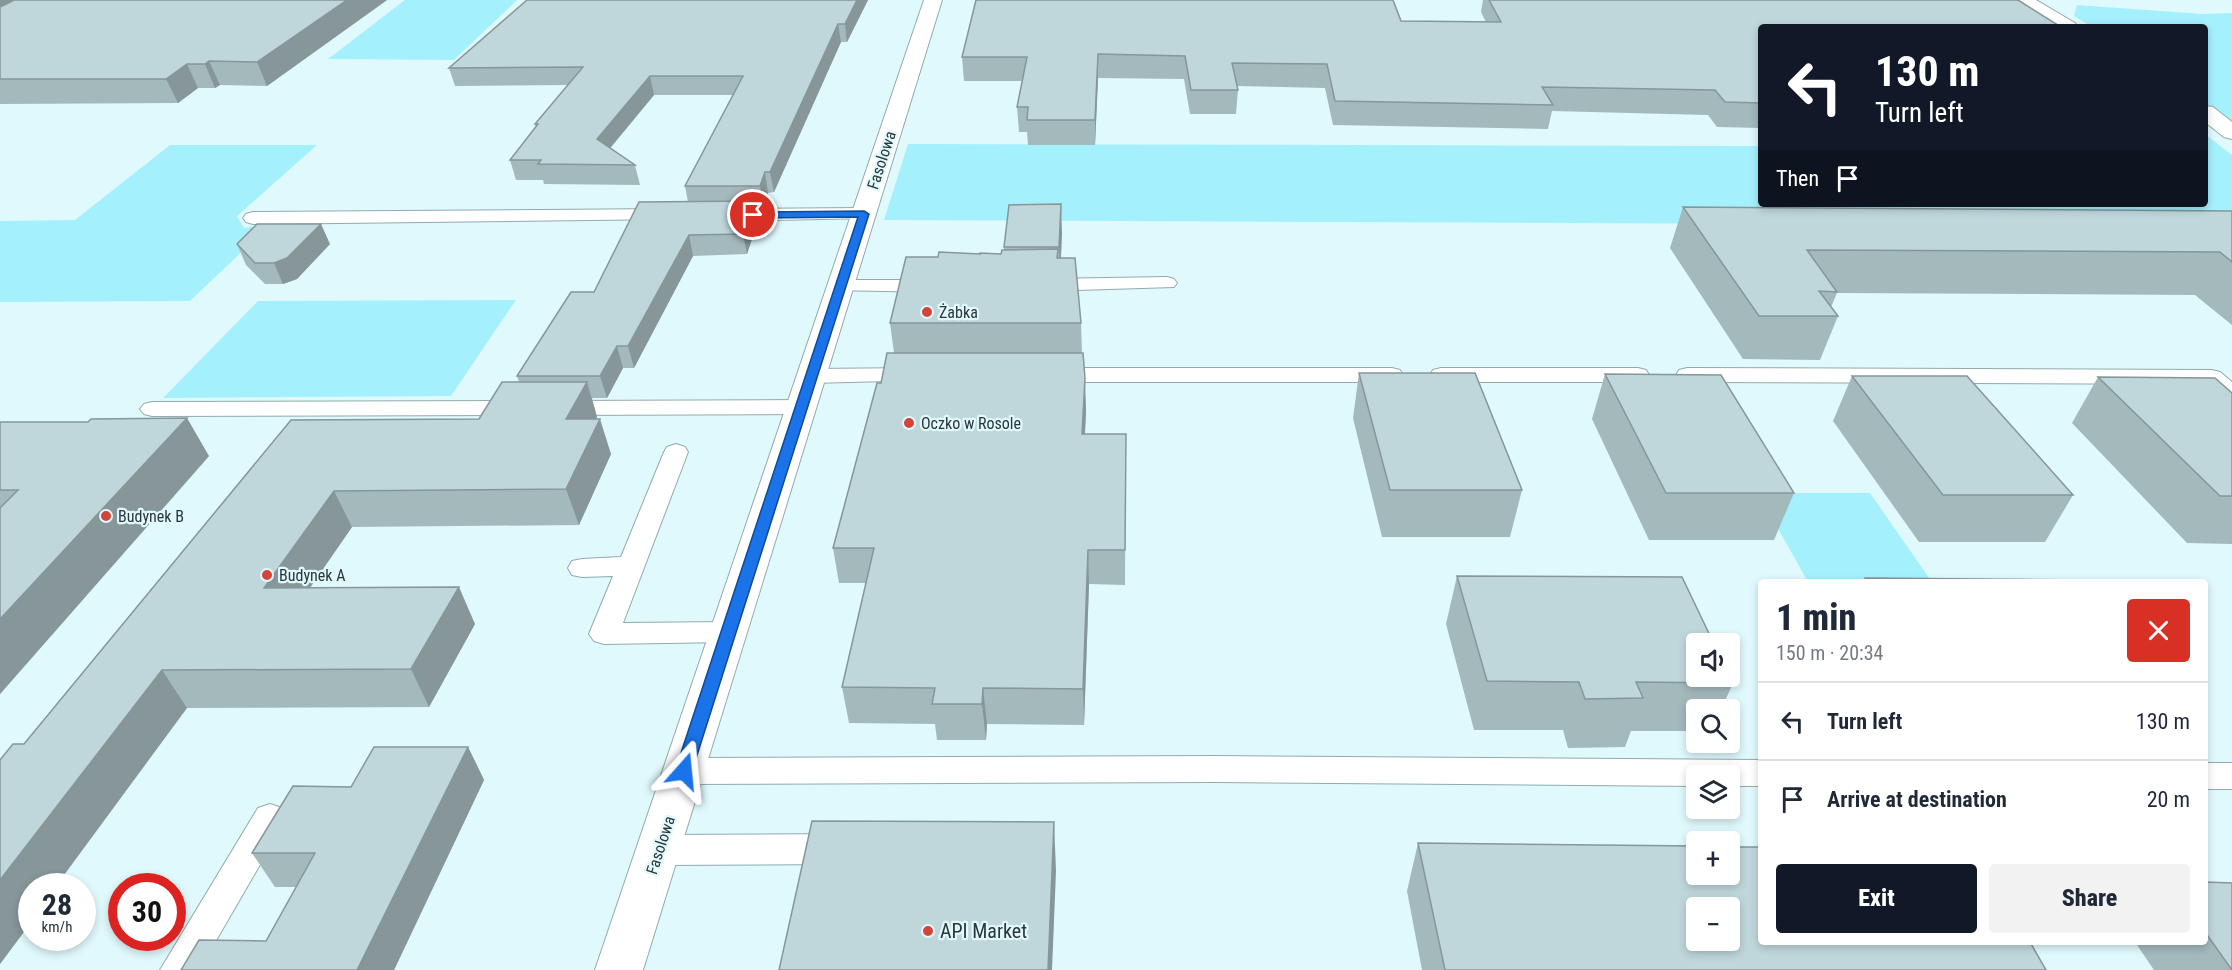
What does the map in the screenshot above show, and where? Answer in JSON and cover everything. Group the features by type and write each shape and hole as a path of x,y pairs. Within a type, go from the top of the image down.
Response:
{"street":[{"name":"Fasolowa","path":"619,970 933,0"},
{"path":"2023,0 2063,24"},
{"path":"2208,114 2232,132"}],"lane":[{"path":"705,215 864,214"},
{"path":"254,218 682,215"},
{"path":"1025,285 1167,283"},
{"path":"840,286 954,285"},
{"path":"811,376 939,375"},
{"path":"1031,375 2212,377 2232,394"},
{"path":"152,410 801,407"},
{"path":"676,452 604,634 728,632"},
{"path":"582,568 630,566"},
{"path":"684,771 1215,769 1758,773"},
{"path":"2208,776 2232,776"},
{"path":"179,970 270,818"},
{"path":"658,850 870,849"}],"shaded area":[{"path":"405,0 517,0 454,60 328,59"},
{"path":"2077,5 2203,14 2232,13 2232,121 2208,105 2208,24 2087,24 2074,16"},
{"path":"2208,136 2232,155 2232,226 884,220 908,144 1758,146 1758,207 2208,207"},
{"path":"170,145 317,145 237,216 244,228 272,223 190,301 0,302 0,221 75,220"},
{"path":"516,300 451,396 163,398 258,301"},
{"path":"1758,493 1870,493 1930,579 1806,579"}],"building":[{"path":"14,0 347,0 257,62 209,61 205,64 187,64 166,79 0,79 0,7"},
{"path":"527,0 857,0 845,24 838,24 770,172 765,172 760,186 685,186 743,76 650,76 597,139 635,165 538,164 541,160 510,160 538,124 535,124 583,67 449,68"},
{"path":"976,0 1393,0 1401,21 1501,22 1489,0 2018,0 2056,24 1758,24 1758,103 1725,102 1715,90 1542,87 1553,105 1335,101 1327,64 1232,63 1238,90 1191,90 1185,56 1098,54 1095,120 1027,120 1028,107 1017,107 1027,57 962,57"},
{"path":"755,201 743,234 689,235 628,346 617,346 600,376 517,376 571,292 594,292 639,202"},
{"path":"1061,204 1059,247 1004,247 1009,205"},
{"path":"1683,207 2232,211 2232,262 2220,252 1807,250 1837,292 1819,291 1838,316 1759,316"},
{"path":"257,224 321,224 287,258 274,263 255,263 237,244"},
{"path":"1058,249 1057,258 1075,258 1081,323 890,323 906,257 938,257 939,252 1001,254 1002,250"},
{"path":"887,353 1083,353 1085,378 1082,434 1126,434 1125,550 1088,550 1083,689 983,688 982,704 932,704 935,688 842,687 874,548 833,548 877,383 881,383"},
{"path":"1359,373 1475,373 1522,490 1390,490"},
{"path":"1605,374 1721,375 1794,493 1666,493"},
{"path":"1852,376 1967,376 2073,495 1943,495"},
{"path":"2098,377 2215,378 2232,393 2232,496 2220,496"},
{"path":"502,382 587,382 566,419 600,419 566,489 334,491 264,588 459,587 411,669 162,670 0,880 0,760 13,744 24,744 291,420 479,419"},
{"path":"187,418 0,619 0,508 18,490 0,490 0,422 88,422 91,419"},
{"path":"1457,576 1682,577 1709,633 1686,633 1686,683 1636,682 1643,698 1585,699 1579,682 1487,681"},
{"path":"1865,578 1978,579 1866,579"},
{"path":"374,747 468,747 357,970 181,970 199,940 266,941 315,853 252,853 293,786 351,787"},
{"path":"812,821 1054,822 1048,970 779,970"},
{"path":"1418,843 1686,846 1686,885 1740,885 1740,847 1758,847 1758,945 2032,945 2046,970 1445,970"},
{"path":"2208,882 2232,883 2232,970 2208,936"}],"place":[{"name":"Żabka","path":"927,312"},
{"name":"Oczko w Rosole","path":"909,423"},
{"name":"Budynek B","path":"106,516"},
{"name":"Budynek A","path":"267,575"},
{"name":"API Market","path":"928,931"}],"route":[{"path":"684,771 864,214 753,215"}]}
